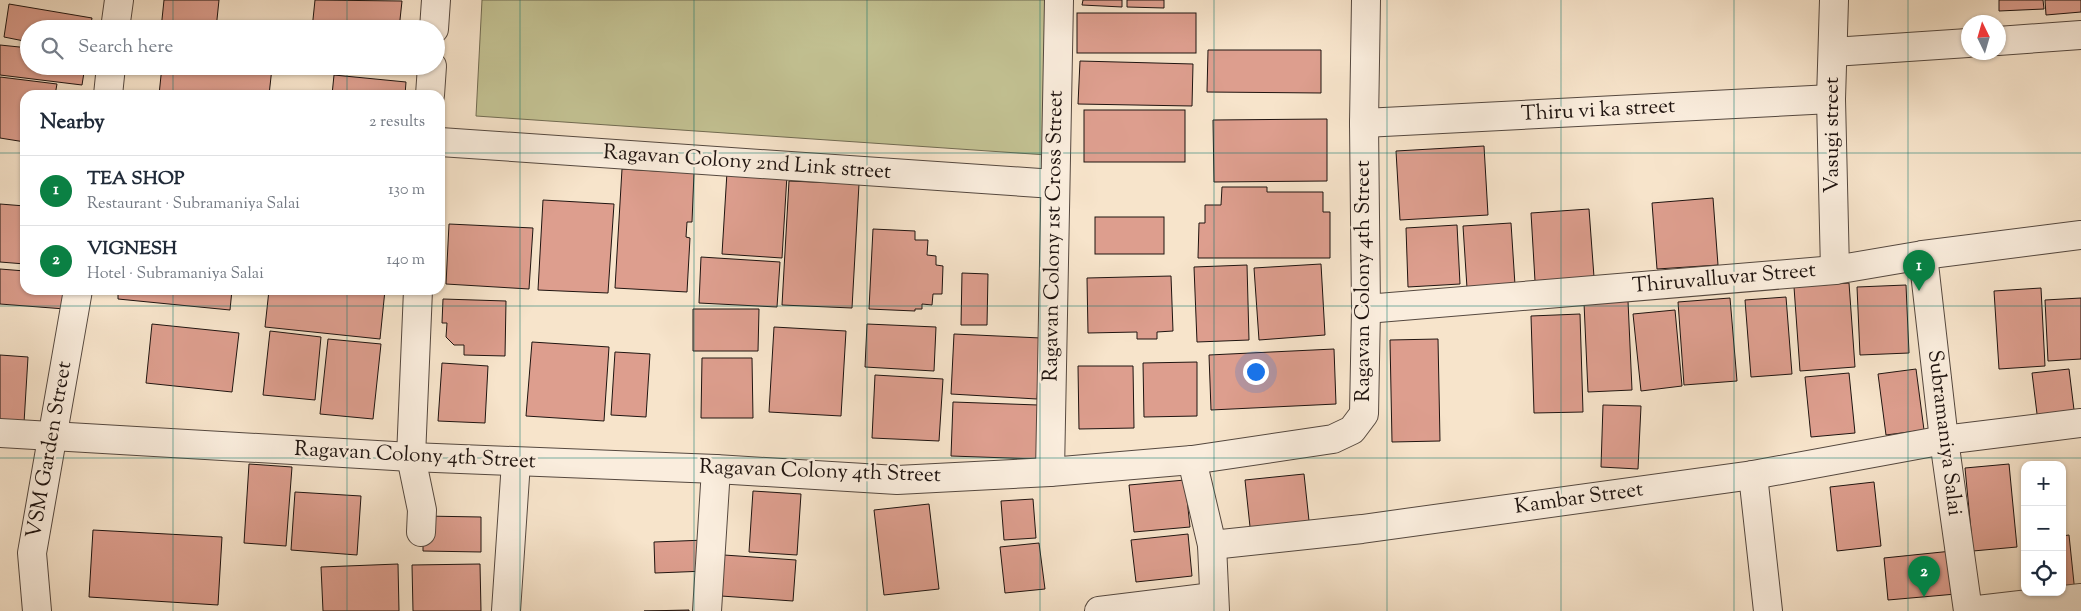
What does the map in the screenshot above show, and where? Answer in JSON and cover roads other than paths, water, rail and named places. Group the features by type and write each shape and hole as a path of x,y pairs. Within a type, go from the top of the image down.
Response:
{"street":[{"path":"116,20 118,0"},
{"path":"435,20 436,0"},
{"name":"Ragavan Colony 1st Cross Street","path":"1050,472 1059,0"},
{"name":"Ragavan Colony 4th Street","path":"0,433 411,457 716,469 897,480 1050,472 1192,460 1333,439 1352,430 1364,414 1366,0"},
{"name":"Vasugi street","path":"1834,0 1834,52 1831,99 1835,270"},
{"path":"2006,40 2081,35"},
{"path":"1834,52 1961,43"},
{"path":"109,90 110,75"},
{"path":"430,90 431,75"},
{"name":"Thiru vi ka street","path":"1364,123 1831,99"},
{"name":"Ragavan Colony 2nd Link street","path":"445,142 1054,184"},
{"name":"Thiruvalluvar Street","path":"1366,309 1835,270 1923,255 2081,235"},
{"name":"Subramaniya Salai","path":"1923,255 1944,440 1968,611"},
{"name":"VSM Garden Street","path":"37,611 32,553 77,295"},
{"path":"418,295 411,457 422,510 421,532"},
{"name":"Kambar Street","path":"1212,545 1362,529 1752,475 1944,440 2081,423"},
{"path":"1098,611 1214,604 1212,545 1192,460"},
{"path":"506,611 516,462"},
{"path":"707,611 716,469"},
{"path":"1752,475 1768,611"},
{"path":"1968,611 2081,598"}],"place":[{"name":"TEA SHOP","path":"1919,291"},
{"name":"VIGNESH","path":"1924,597"}]}
